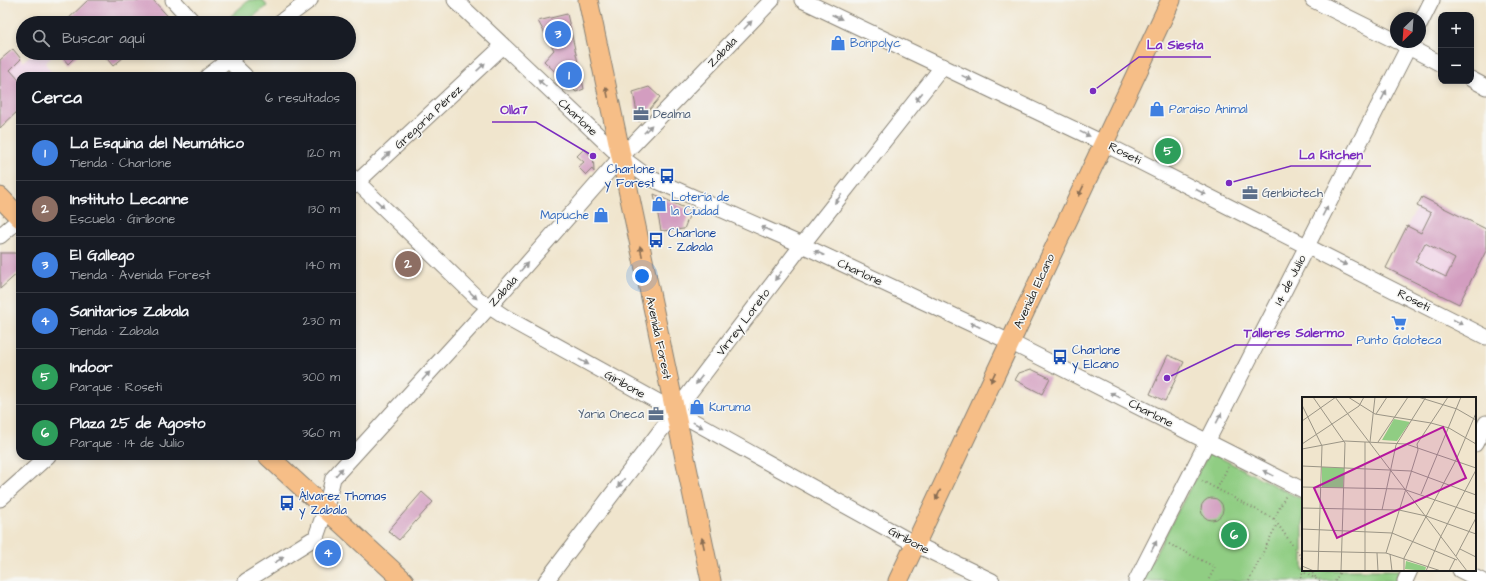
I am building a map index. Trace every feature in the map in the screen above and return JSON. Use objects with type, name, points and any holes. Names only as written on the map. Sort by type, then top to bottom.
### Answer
[{"type":"main road","name":"Avenida Forest","points":[[588,0],[711,581]]},
{"type":"main road","name":"Avenida Elcano","points":[[898,581],[1171,0]]},
{"type":"main road","points":[[0,197],[16,215]]},
{"type":"main road","points":[[272,460],[404,581]]},
{"type":"street","points":[[173,0],[188,16]]},
{"type":"street","points":[[288,16],[310,0]]},
{"type":"street","name":"Charlone","points":[[455,0],[621,157],[648,177],[802,245],[1010,342],[1302,489]]},
{"type":"street","name":"Zabala","points":[[356,453],[489,307],[621,157],[772,0]]},
{"type":"street","name":"Roseti","points":[[802,0],[1103,143],[1486,337]]},
{"type":"street","points":[[1313,0],[1390,36]]},
{"type":"street","points":[[1426,12],[1432,0]]},
{"type":"street","name":"Gregoria Pérez","points":[[356,180],[503,46]]},
{"type":"street","name":"14 de Julio","points":[[1136,581],[1307,246],[1402,48]]},
{"type":"street","points":[[1413,48],[1438,62]]},
{"type":"street","points":[[212,72],[224,60]]},
{"type":"street","points":[[233,60],[242,72]]},
{"type":"street","name":"Virrey Loreto","points":[[546,581],[802,245],[943,66]]},
{"type":"street","points":[[1474,81],[1486,87]]},
{"type":"street","name":"Giribone","points":[[356,184],[478,300],[505,317],[915,544],[992,581]]},
{"type":"street","points":[[0,236],[16,222]]},
{"type":"street","points":[[1476,442],[1486,423]]},
{"type":"street","points":[[0,499],[44,460]]},
{"type":"street","name":"Zabala","points":[[246,581],[316,537],[326,508],[333,478],[349,460]]},
{"type":"street","points":[[1404,581],[1409,571]]},
{"type":"street","points":[[1462,571],[1482,581]]},
{"type":"path","points":[[1217,489],[1234,455]]},
{"type":"path","points":[[1190,475],[1274,519],[1302,559]]},
{"type":"path","points":[[1274,519],[1282,503]]},
{"type":"path","points":[[1249,581],[1278,524]]},
{"type":"path","points":[[1170,544],[1215,567],[1208,581]]},
{"type":"path","points":[[1311,571],[1317,579]]},
{"type":"path","points":[[1335,581],[1340,571]]},
{"type":"path","points":[[1299,581],[1303,572],[1320,581]]},
{"type":"shaded area","points":[[13,49],[16,53],[16,60],[21,60],[23,62],[25,60],[48,60],[45,63],[51,72],[16,72],[16,99],[0,61]]},
{"type":"shaded area","points":[[1422,197],[1486,229],[1486,251],[1459,304],[1386,268]]},
{"type":"green space","points":[[249,0],[263,0],[267,6],[254,16],[231,16]]},
{"type":"green space","points":[[1209,452],[1302,499],[1302,571],[1400,571],[1395,581],[1141,581]]},
{"type":"building","points":[[88,0],[153,0],[168,16],[71,16]]},
{"type":"building","points":[[567,14],[584,89],[576,92],[544,61],[554,50],[538,21]]},
{"type":"building","points":[[13,49],[16,53],[16,60],[20,60],[10,70],[16,77],[16,113],[0,128],[0,60]]},
{"type":"building","points":[[65,60],[72,60],[68,64]]},
{"type":"building","points":[[108,60],[120,60],[113,66]]},
{"type":"building","points":[[649,87],[660,97],[639,122],[633,92]]},
{"type":"building","points":[[584,149],[590,155],[593,152],[594,172],[592,169],[586,175],[578,167],[584,162],[577,156]]},
{"type":"building","points":[[654,194],[691,211],[684,229],[661,231]]},
{"type":"building","points":[[1422,197],[1486,229],[1486,251],[1459,304],[1386,268],[1407,226],[1421,233],[1431,213],[1417,206]],"holes":[[[1425,243],[1455,259],[1446,277],[1415,262]]]},
{"type":"building","points":[[0,253],[15,253],[16,275],[0,289]]},
{"type":"building","points":[[1168,355],[1184,362],[1165,401],[1150,394]]},
{"type":"building","points":[[1031,369],[1050,378],[1042,394],[1015,380],[1019,373]]},
{"type":"building","points":[[422,492],[433,502],[399,540],[388,531]]},
{"type":"building","points":[[1212,498],[1220,501],[1223,509],[1220,517],[1212,520],[1204,517],[1201,509],[1204,501]]},
{"type":"place","name":"El Gallego","points":[[558,34]]},
{"type":"place","name":"Bonpolyc","points":[[838,43]]},
{"type":"place","name":"La Esquina del Neumático","points":[[569,75]]},
{"type":"place","name":"La Siesta","points":[[1093,91]]},
{"type":"place","name":"Paraíso Animal","points":[[1157,109]]},
{"type":"place","name":"Dealma","points":[[641,114]]},
{"type":"place","name":"Indoor","points":[[1168,151]]},
{"type":"place","name":"Olla7","points":[[593,156]]},
{"type":"place","name":"Charlone y Forest","points":[[667,176]]},
{"type":"place","name":"La Kitchen","points":[[1229,183]]},
{"type":"place","name":"Genbiotech","points":[[1250,193]]},
{"type":"place","name":"Lotería de la Ciudad","points":[[659,204]]},
{"type":"place","name":"Mapuche","points":[[601,215]]},
{"type":"place","name":"Charlone - Zabala","points":[[656,240]]},
{"type":"place","name":"Instituto Lecanne","points":[[408,264]]},
{"type":"place","name":"Punto Goloteca","points":[[1399,323]]},
{"type":"place","name":"Charlone y Elcano","points":[[1060,357]]},
{"type":"place","name":"Talleres Salermo","points":[[1167,378]]},
{"type":"place","name":"Kuruma","points":[[697,407]]},
{"type":"place","name":"Yaria Oneca","points":[[656,414]]},
{"type":"place","name":"Álvarez Thomas y Zabala","points":[[287,503]]},
{"type":"place","name":"Plaza 25 de Agosto","points":[[1234,535]]},
{"type":"place","name":"Sanitarios Zabala","points":[[328,553]]}]
